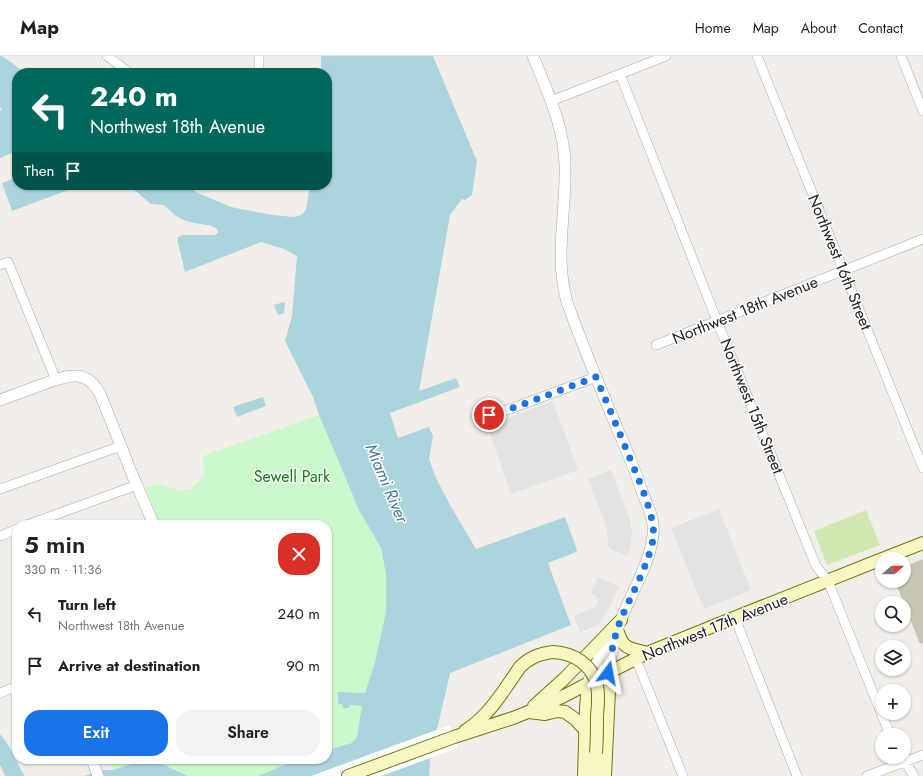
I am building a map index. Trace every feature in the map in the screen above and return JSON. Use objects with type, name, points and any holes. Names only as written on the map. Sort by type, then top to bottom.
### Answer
[{"type":"main road","name":"Northwest 17th Avenue","points":[[900,552],[923,543]]},
{"type":"main road","name":"Northwest 17th Avenue","points":[[348,776],[454,737],[528,712],[556,700],[642,656],[875,562]]},
{"type":"main road","points":[[619,625],[622,642],[642,656]]},
{"type":"main road","points":[[528,712],[619,625]]},
{"type":"main road","points":[[454,737],[470,728],[487,713],[525,661],[537,655],[553,652],[566,654],[579,660],[587,667],[594,678],[598,691],[596,776]]},
{"type":"main road","points":[[605,776],[609,691],[608,673]]},
{"type":"main road","points":[[584,776],[588,684]]},
{"type":"main road","points":[[528,712],[545,714],[557,711],[565,712],[575,719],[586,731]]},
{"type":"street","points":[[107,56],[123,68]]},
{"type":"street","points":[[259,56],[260,68]]},
{"type":"street","points":[[533,56],[551,101],[563,141],[565,186],[561,257],[562,282],[567,302],[638,480],[651,516],[653,528],[652,540],[641,574],[619,625],[603,650],[588,684]]},
{"type":"street","points":[[551,101],[666,56]]},
{"type":"street","name":"Northwest 16th Street","points":[[757,56],[923,468]]},
{"type":"street","points":[[901,56],[923,111]]},
{"type":"street","name":"Northwest 15th Street","points":[[620,74],[816,566],[828,581],[887,728]]},
{"type":"street","name":"Northwest 18th Avenue","points":[[656,345],[923,239]]},
{"type":"street","points":[[4,264],[56,380]]},
{"type":"street","points":[[0,400],[69,376],[87,378],[95,385],[101,396],[152,520]]},
{"type":"street","points":[[478,418],[510,409],[596,377]]},
{"type":"street","points":[[0,489],[121,446]]},
{"type":"street","points":[[41,520],[137,485]]},
{"type":"street","points":[[0,536],[12,531]]},
{"type":"street","points":[[735,618],[797,776]]},
{"type":"street","points":[[608,673],[619,625]]},
{"type":"street","points":[[642,656],[683,776]]},
{"type":"street","points":[[0,693],[12,688]]},
{"type":"street","points":[[911,757],[923,755]]},
{"type":"street","points":[[867,776],[892,764]]},
{"type":"street","points":[[906,764],[914,776]]},
{"type":"shaded area","points":[[553,401],[578,470],[511,494],[487,426]]},
{"type":"shaded area","points":[[611,470],[630,520],[632,534],[630,549],[627,556],[610,549],[611,548],[607,546],[608,538],[606,525],[588,479]]},
{"type":"shaded area","points":[[719,509],[751,590],[704,609],[671,528]]},
{"type":"shaded area","points":[[923,559],[923,643],[920,644],[911,621],[911,596],[901,596],[898,588],[911,588],[911,564]]},
{"type":"shaded area","points":[[597,577],[619,586],[599,625],[580,632],[574,616],[596,606],[599,599],[591,594]]},
{"type":"green space","name":"Sewell Park","points":[[319,415],[359,510],[381,548],[386,574],[386,612],[375,662],[365,694],[339,692],[350,705],[362,706],[357,737],[352,743],[332,749],[332,520],[158,520],[146,487],[160,484],[180,491],[191,489],[204,476],[203,456]]},
{"type":"green space","points":[[866,510],[880,545],[827,565],[814,531]]},
{"type":"green space","points":[[110,764],[132,764],[113,770]]},
{"type":"green space","points":[[151,764],[287,764],[258,776],[188,776],[170,767]]},
{"type":"water","points":[[0,56],[2,56],[19,68],[12,68],[12,153],[0,158],[0,111],[2,109],[0,107]]},
{"type":"water","name":"Miami River","points":[[321,56],[433,56],[477,161],[472,195],[465,200],[462,199],[450,215],[419,391],[456,378],[460,387],[390,413],[398,438],[429,427],[433,436],[429,459],[436,478],[476,549],[565,517],[577,550],[576,552],[548,563],[571,625],[450,673],[430,760],[429,776],[258,776],[287,764],[332,764],[332,749],[352,743],[357,737],[362,706],[350,705],[349,708],[343,708],[342,704],[338,704],[338,692],[365,693],[375,662],[386,612],[386,574],[381,548],[359,510],[319,415],[313,397],[285,341],[292,316],[297,256],[284,249],[261,242],[185,272],[177,238],[182,235],[215,235],[218,233],[217,229],[183,220],[164,205],[151,204],[134,190],[194,190],[231,207],[272,215],[294,217],[301,215],[306,210],[309,190],[332,190],[332,68],[321,68]]},
{"type":"water","points":[[12,179],[12,190],[69,190],[12,211],[2,183]]},
{"type":"water","points":[[284,302],[284,313],[278,315],[274,305]]},
{"type":"water","points":[[263,397],[266,406],[237,417],[233,407]]},
{"type":"water","points":[[0,734],[12,753],[12,764],[18,764],[25,776],[5,776],[0,765]]},
{"type":"water","points":[[132,764],[162,764],[188,776],[84,776],[104,770],[113,770]]},
{"type":"pier","points":[[450,725],[458,748],[381,776],[311,776]]},
{"type":"route","points":[[489,415],[510,409],[596,377],[644,496],[651,516],[654,532],[641,574],[617,630],[608,673]]}]
